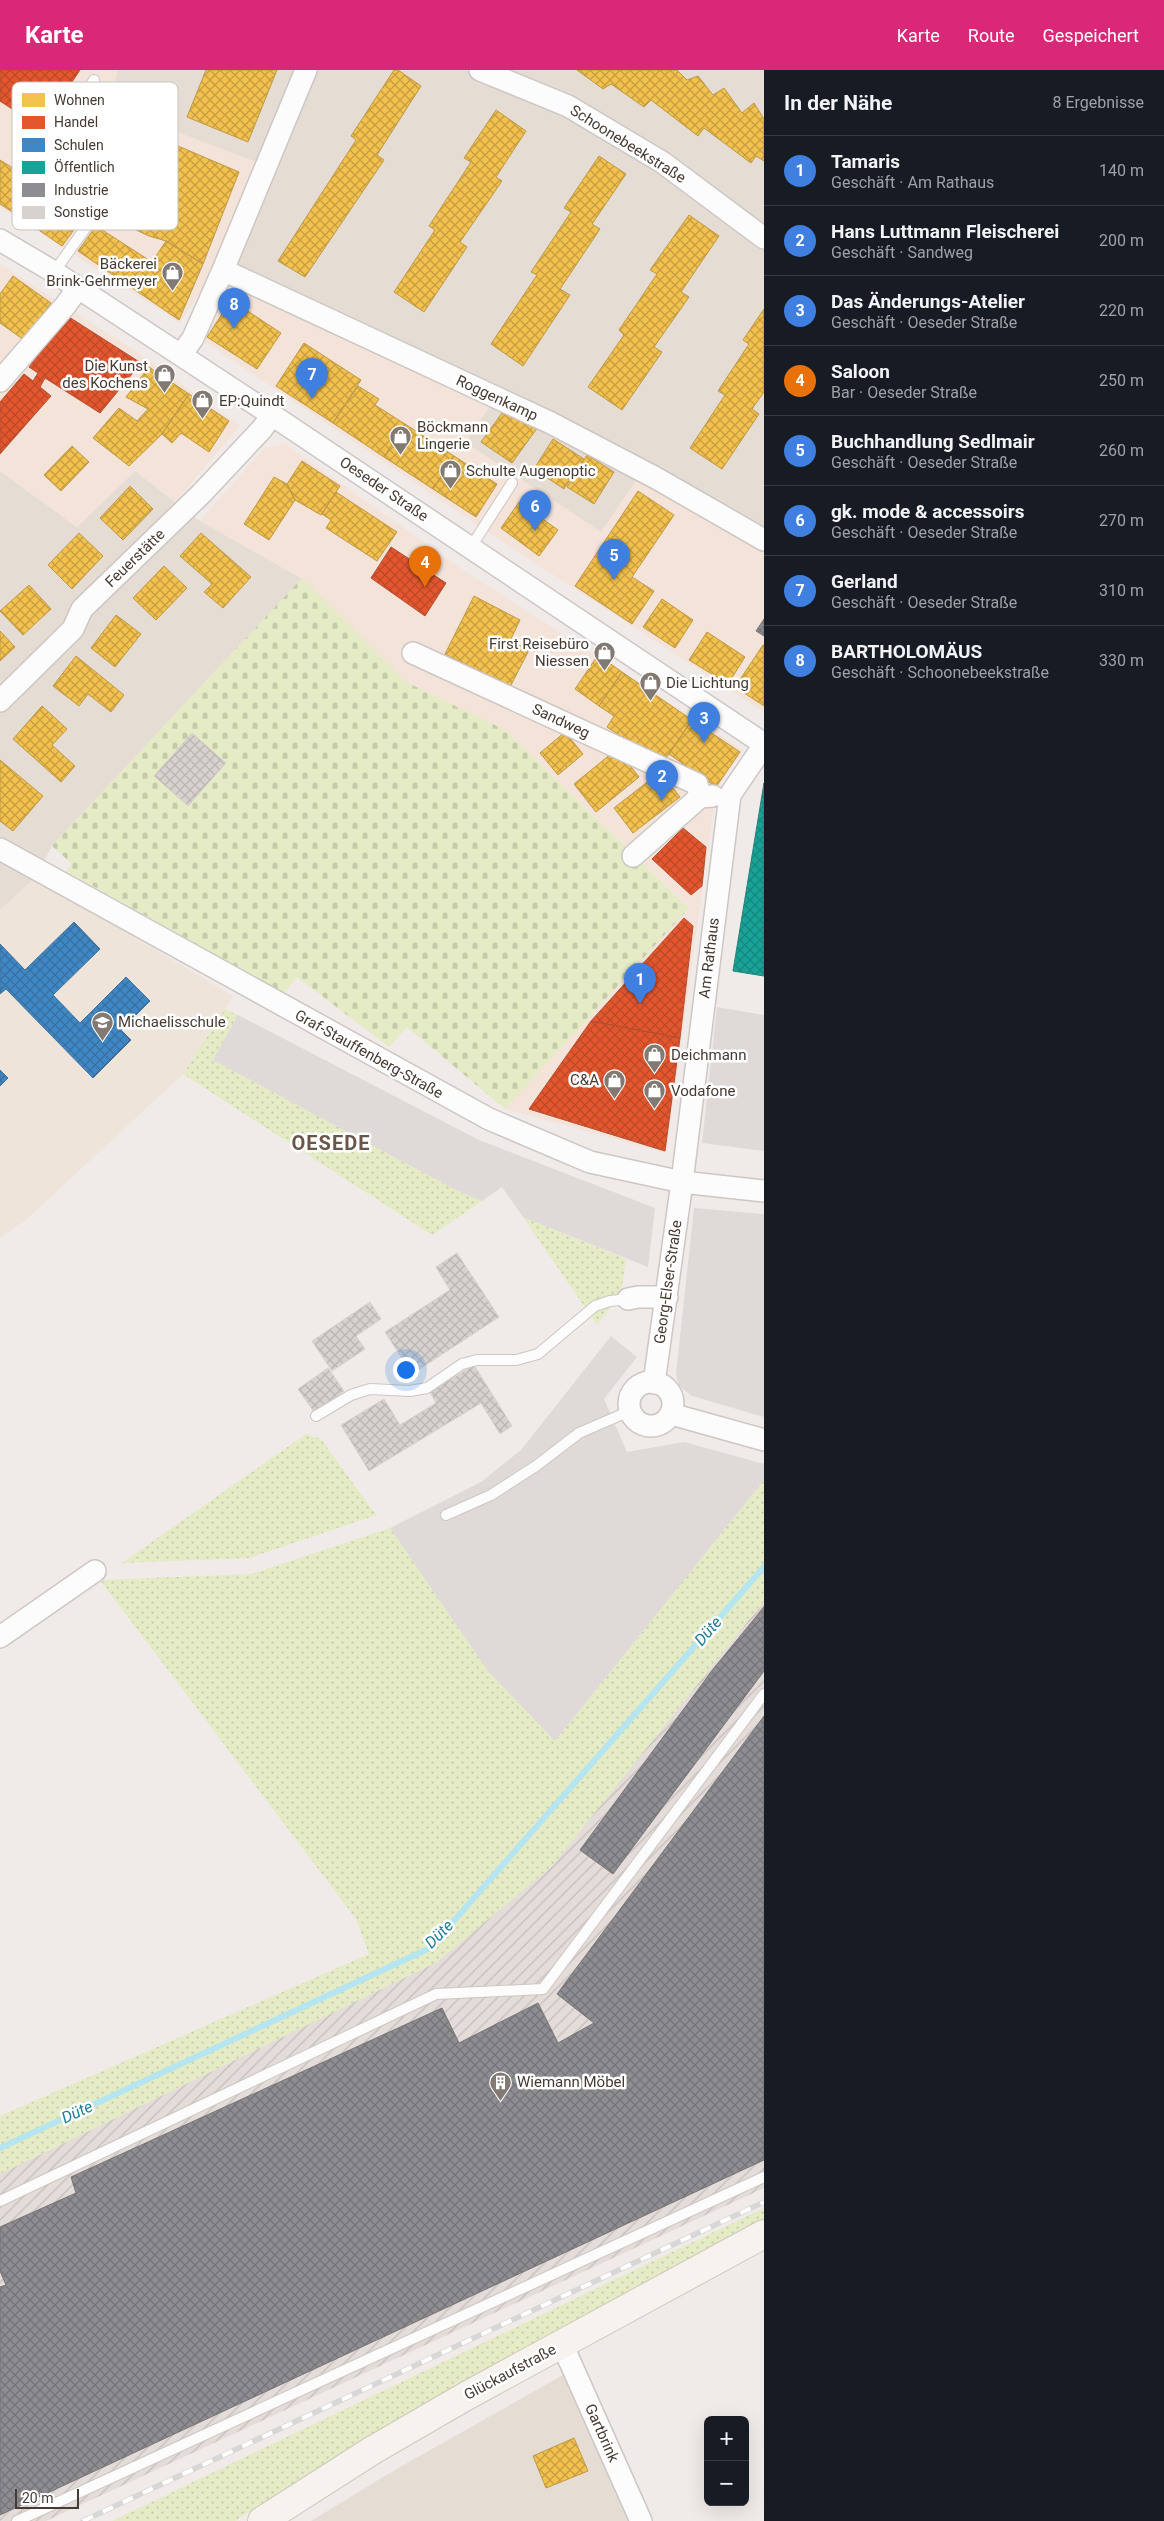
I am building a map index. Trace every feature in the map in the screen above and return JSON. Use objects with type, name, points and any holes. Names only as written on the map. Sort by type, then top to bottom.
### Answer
[{"type":"main road","name":"Glückaufstraße","points":[[262,2521],[373,2450],[468,2395],[764,2234]]},
{"type":"street","points":[[182,356],[194,338],[306,70]]},
{"type":"street","name":"Schoonebeekstraße","points":[[480,70],[568,106],[585,116],[662,162],[764,238]]},
{"type":"street","name":"Oeseder Straße","points":[[0,240],[54,272],[272,415],[764,744]]},
{"type":"street","name":"Roggenkamp","points":[[223,270],[551,423],[656,478],[764,540]]},
{"type":"street","points":[[0,381],[65,306],[78,288]]},
{"type":"street","name":"Feuerstätte","points":[[0,701],[73,629],[82,609],[201,494],[262,429],[272,415]]},
{"type":"street","name":"Sandweg","points":[[413,653],[697,784],[700,797]]},
{"type":"street","name":"Am Rathaus","points":[[682,1182],[730,795],[764,744]]},
{"type":"street","points":[[634,856],[700,797],[730,795]]},
{"type":"street","name":"Graf-Stauffenberg-Straße","points":[[0,849],[489,1119],[590,1162],[682,1182],[764,1190]]},
{"type":"street","name":"Georg-Elser-Straße","points":[[654,1383],[682,1182]]},
{"type":"street","points":[[628,1299],[667,1297]]},
{"type":"street","points":[[646,1383],[654,1383],[666,1388],[670,1394],[673,1407],[667,1420],[654,1426],[639,1423],[630,1411],[629,1404],[634,1390],[646,1383]]},
{"type":"street","points":[[671,1414],[764,1440]]},
{"type":"street","points":[[0,1637],[95,1571]]},
{"type":"street","name":"Gartbrink","points":[[562,2344],[641,2521]]},
{"type":"lane","points":[[54,272],[84,230]]},
{"type":"lane","points":[[471,547],[512,483]]},
{"type":"lane","points":[[316,1416],[351,1395],[370,1389],[410,1391],[427,1388],[462,1364],[477,1360],[516,1360],[538,1354],[594,1306],[610,1301],[628,1299]]},
{"type":"lane","points":[[446,1515],[491,1495],[536,1466],[579,1433],[630,1411]]},
{"type":"lane","points":[[0,2201],[436,1994],[543,1990],[764,1694]]},
{"type":"lane","points":[[16,2521],[764,2177]]},
{"type":"shaded area","points":[[0,70],[118,70],[115,82],[12,82],[12,215],[0,207]]},
{"type":"shaded area","points":[[118,70],[764,70],[764,552],[638,478],[601,532],[466,443],[489,406],[212,275],[178,220],[178,82],[115,82]]},
{"type":"shaded area","points":[[178,132],[259,163],[212,275],[180,323],[36,230],[178,230]]},
{"type":"shaded area","points":[[0,264],[143,356],[240,426],[175,502],[135,471],[77,527],[0,471]]},
{"type":"shaded area","points":[[232,285],[490,406],[466,443],[601,532],[638,478],[764,552],[764,712],[498,539],[204,341]]},
{"type":"shaded area","points":[[285,444],[463,570],[743,750],[716,790],[666,1153],[505,1109],[689,907],[505,730],[406,682],[302,579],[200,521],[264,448]]},
{"type":"shaded area","points":[[0,471],[77,527],[135,471],[200,521],[302,578],[52,846],[35,878],[0,910]]},
{"type":"shaded area","name":"Michaelisschule","points":[[35,878],[233,996],[183,1074],[27,1219],[0,1238],[0,910]]},
{"type":"shaded area","points":[[717,1007],[764,1015],[764,1151],[702,1143]]},
{"type":"shaded area","points":[[238,1015],[479,1140],[655,1208],[648,1267],[523,1217],[502,1187],[482,1201],[454,1189],[213,1060]]},
{"type":"shaded area","points":[[694,1208],[764,1214],[764,1417],[692,1396],[679,1386],[676,1374]]},
{"type":"shaded area","points":[[611,1336],[637,1357],[604,1399],[627,1452],[684,1442],[764,1464],[764,1480],[555,1741],[488,1671],[390,1528],[481,1482],[521,1450]]},
{"type":"shaded area","name":"Wiemann Möbel","points":[[764,1601],[764,2188],[46,2521],[0,2521],[0,2174],[437,1962],[552,1866]]},
{"type":"shaded area","points":[[563,2375],[630,2521],[311,2521],[393,2471]]},
{"type":"green space","points":[[302,578],[406,682],[505,730],[689,908],[505,1109],[407,1027],[389,1047],[297,977],[284,993],[66,871],[72,864],[52,846]]},
{"type":"green space","points":[[225,1009],[238,1015],[213,1060],[454,1189],[482,1201],[432,1235],[183,1074]]},
{"type":"green space","points":[[523,1217],[626,1259],[621,1294],[597,1325]]},
{"type":"green space","points":[[306,1434],[321,1439],[376,1515],[249,1558],[122,1563]]},
{"type":"green space","points":[[764,1480],[764,1601],[552,1866],[437,1962],[0,2174],[0,2116],[369,1954],[356,1919],[100,1580],[251,1574],[390,1528],[488,1671],[555,1741]]},
{"type":"green space","points":[[764,2208],[764,2220],[366,2438],[235,2521],[112,2521]]},
{"type":"building: Wohnen","points":[[206,70],[277,70],[248,142],[187,117]]},
{"type":"building: Wohnen","points":[[394,70],[398,70],[421,86],[377,155],[384,160],[305,277],[278,261],[356,140],[351,136]]},
{"type":"building: Wohnen","points":[[577,70],[677,70],[687,80],[698,76],[713,95],[724,88],[742,113],[754,103],[764,119],[764,161],[756,156],[751,163],[704,128],[698,136],[651,100],[644,107],[611,84],[603,89]]},
{"type":"building: Wohnen","points":[[496,110],[526,131],[496,177],[502,181],[460,242],[467,247],[424,312],[394,292],[435,230],[429,226],[471,162],[464,158]]},
{"type":"building: Wohnen","points":[[178,146],[239,172],[203,264],[166,241],[136,230],[178,230]]},
{"type":"building: Wohnen","points":[[599,156],[626,174],[592,224],[600,229],[560,289],[570,295],[523,366],[491,344],[537,275],[531,272],[571,212],[564,208]]},
{"type":"building: Wohnen","points":[[0,160],[12,167],[12,212],[0,204]]},
{"type":"building: Wohnen","points":[[689,215],[719,236],[681,292],[689,297],[654,347],[662,352],[622,410],[588,387],[624,335],[619,330],[657,274],[650,270]]},
{"type":"building: Wohnen","points":[[39,230],[74,230],[62,246]]},
{"type":"building: Wohnen","points":[[93,230],[102,230],[152,262],[166,241],[203,264],[179,320],[78,251]]},
{"type":"building: Wohnen","points":[[13,276],[51,303],[24,340],[0,323],[0,294]]},
{"type":"building: Wohnen","points":[[231,300],[281,333],[257,369],[207,337]]},
{"type":"building: Wohnen","points":[[764,309],[764,392],[752,409],[759,414],[722,469],[690,448],[725,395],[718,391],[749,344],[743,340]]},
{"type":"building: Wohnen","points":[[304,343],[361,380],[333,423],[276,386]]},
{"type":"building: Wohnen","points":[[149,367],[189,394],[162,434],[129,466],[93,438],[119,408],[137,421],[148,409],[126,397]]},
{"type":"building: Wohnen","points":[[358,386],[379,399],[375,405],[405,424],[384,457],[333,423]]},
{"type":"building: Wohnen","points":[[189,394],[229,421],[209,452],[181,433],[172,443],[162,434]]},
{"type":"building: Wohnen","points":[[502,413],[538,427],[512,463],[481,442]]},
{"type":"building: Wohnen","points":[[405,424],[454,456],[433,489],[384,457]]},
{"type":"building: Wohnen","points":[[553,439],[584,459],[564,489],[534,469]]},
{"type":"building: Wohnen","points":[[72,446],[89,462],[61,491],[44,475]]},
{"type":"building: Wohnen","points":[[587,455],[614,472],[594,504],[567,487]]},
{"type":"building: Wohnen","points":[[454,456],[497,484],[476,517],[433,489]]},
{"type":"building: Wohnen","points":[[302,461],[340,486],[321,515],[295,500],[287,484]]},
{"type":"building: Wohnen","points":[[274,477],[287,484],[295,500],[269,540],[244,524]]},
{"type":"building: Wohnen","points":[[130,486],[153,509],[123,540],[100,518]]},
{"type":"building: Wohnen","points":[[638,491],[674,515],[632,577],[654,591],[632,624],[575,586]]},
{"type":"building: Wohnen","points":[[336,492],[397,532],[377,561],[326,528],[331,520],[322,514]]},
{"type":"building: Wohnen","points":[[519,502],[558,530],[539,556],[501,528]]},
{"type":"building: Wohnen","points":[[79,533],[103,556],[72,589],[48,565]]},
{"type":"building: Wohnen","points":[[201,533],[251,577],[223,608],[204,592],[212,584],[180,556]]},
{"type":"building: Wohnen","points":[[164,566],[187,588],[156,620],[133,598]]},
{"type":"building: Wohnen","points":[[29,585],[51,609],[23,635],[0,611]]},
{"type":"building: Wohnen","points":[[474,596],[520,620],[510,641],[529,650],[510,687],[445,654]]},
{"type":"building: Wohnen","points":[[662,599],[693,620],[675,648],[643,627]]},
{"type":"building: Wohnen","points":[[116,615],[141,634],[115,667],[91,648]]},
{"type":"building: Wohnen","points":[[0,631],[15,647],[0,661]]},
{"type":"building: Wohnen","points":[[707,632],[745,657],[728,684],[689,660]]},
{"type":"building: Wohnen","points":[[764,645],[764,706],[735,687]]},
{"type":"building: Wohnen","points":[[598,655],[622,672],[599,706],[575,689]]},
{"type":"building: Wohnen","points":[[76,656],[124,695],[111,712],[88,694],[79,706],[53,686]]},
{"type":"building: Wohnen","points":[[622,672],[692,720],[662,764],[607,727],[614,716],[599,706]]},
{"type":"building: Wohnen","points":[[42,706],[67,729],[52,745],[75,766],[61,782],[13,739]]},
{"type":"building: Wohnen","points":[[692,720],[740,752],[716,787],[669,754]]},
{"type":"building: Wohnen","points":[[565,732],[583,754],[558,775],[540,753]]},
{"type":"building: Wohnen","points":[[617,749],[639,777],[596,812],[574,784]]},
{"type":"building: Wohnen","points":[[0,760],[43,796],[13,831],[0,821]]},
{"type":"building: Wohnen","points":[[660,772],[680,797],[633,833],[614,808]]},
{"type":"building: Wohnen","points":[[574,2438],[588,2471],[546,2488],[533,2456]]},
{"type":"building: Handel","points":[[0,70],[80,70],[72,82],[12,82],[12,109],[0,101]]},
{"type":"building: Handel","points":[[69,317],[141,363],[100,413],[45,378],[40,387],[51,396],[0,454],[0,402],[24,374],[33,381],[38,373],[29,367]]},
{"type":"building: Handel","points":[[391,547],[446,583],[425,616],[371,578]]},
{"type":"building: Handel","points":[[683,828],[706,847],[702,886],[691,895],[652,859]]},
{"type":"building: Handel","points":[[684,918],[693,926],[680,1038],[591,1021]]},
{"type":"building: Handel","points":[[591,1021],[680,1038],[665,1151],[529,1109]]},
{"type":"building: Schulen","points":[[74,922],[100,949],[53,995],[80,1023],[126,977],[150,1001],[121,1030],[131,1040],[93,1078],[6,989],[0,994],[0,944],[25,970]]},
{"type":"building: Schulen","points":[[0,1070],[8,1078],[0,1086]]},
{"type":"building: Öffentlich","points":[[764,783],[764,976],[733,971]]},
{"type":"building: Industrie","points":[[764,619],[764,636],[756,631]]},
{"type":"building: Industrie","points":[[764,1607],[764,1671],[613,1874],[580,1850],[714,1668]]},
{"type":"building: Industrie","name":"Wiemann Möbel","points":[[764,1716],[764,2160],[0,2515],[0,2287],[6,2285],[0,2271],[0,2227],[76,2193],[71,2177],[442,2008],[459,2043],[538,2003],[558,2043],[594,2023],[557,1994]]},
{"type":"building: Sonstige","points":[[192,733],[226,763],[188,806],[154,776]]},
{"type":"building: Sonstige","points":[[457,1253],[499,1317],[412,1374],[385,1332],[450,1290],[436,1267]]},
{"type":"building: Sonstige","points":[[370,1302],[381,1319],[356,1336],[365,1349],[332,1371],[312,1341]]},
{"type":"building: Sonstige","points":[[474,1365],[512,1426],[500,1434],[481,1403],[369,1471],[341,1425],[384,1399],[400,1425],[436,1403],[430,1392]]},
{"type":"building: Sonstige","points":[[328,1368],[344,1391],[314,1412],[298,1389]]},
{"type":"waterway","name":"Düte","points":[[0,2148],[430,1948],[764,1567]]},
{"type":"railway","points":[[83,2521],[764,2202]]},
{"type":"place","name":"Bäckerei Brink-Gehrmeyer","points":[[173,292]]},
{"type":"place","name":"BARTHOLOMÄUS","points":[[234,329]]},
{"type":"place","name":"Die Kunst des Kochens","points":[[164,394]]},
{"type":"place","name":"Gerland","points":[[312,399]]},
{"type":"place","name":"EP:Quindt","points":[[203,420]]},
{"type":"place","name":"Böckmann Lingerie","points":[[401,455]]},
{"type":"place","name":"Schulte Augenoptic","points":[[450,490]]},
{"type":"place","name":"gk. mode & accessoirs","points":[[535,531]]},
{"type":"place","name":"Buchhandlung Sedlmair","points":[[614,580]]},
{"type":"place","name":"Saloon","points":[[425,587]]},
{"type":"place","name":"First Reisebüro Niessen","points":[[605,672]]},
{"type":"place","name":"Die Lichtung","points":[[650,702]]},
{"type":"place","name":"Das Änderungs-Atelier","points":[[704,743]]},
{"type":"place","name":"Hans Luttmann Fleischerei","points":[[662,801]]},
{"type":"place","name":"Tamaris","points":[[640,1004]]},
{"type":"place","name":"Michaelisschule","points":[[102,1041]]},
{"type":"place","name":"Deichmann","points":[[655,1074]]},
{"type":"place","name":"C&A","points":[[615,1099]]},
{"type":"place","name":"Vodafone","points":[[655,1110]]},
{"type":"place","name":"Wiemann Möbel","points":[[501,2101]]},
{"type":"district","name":"OESEDE","points":[[331,1143]]}]
